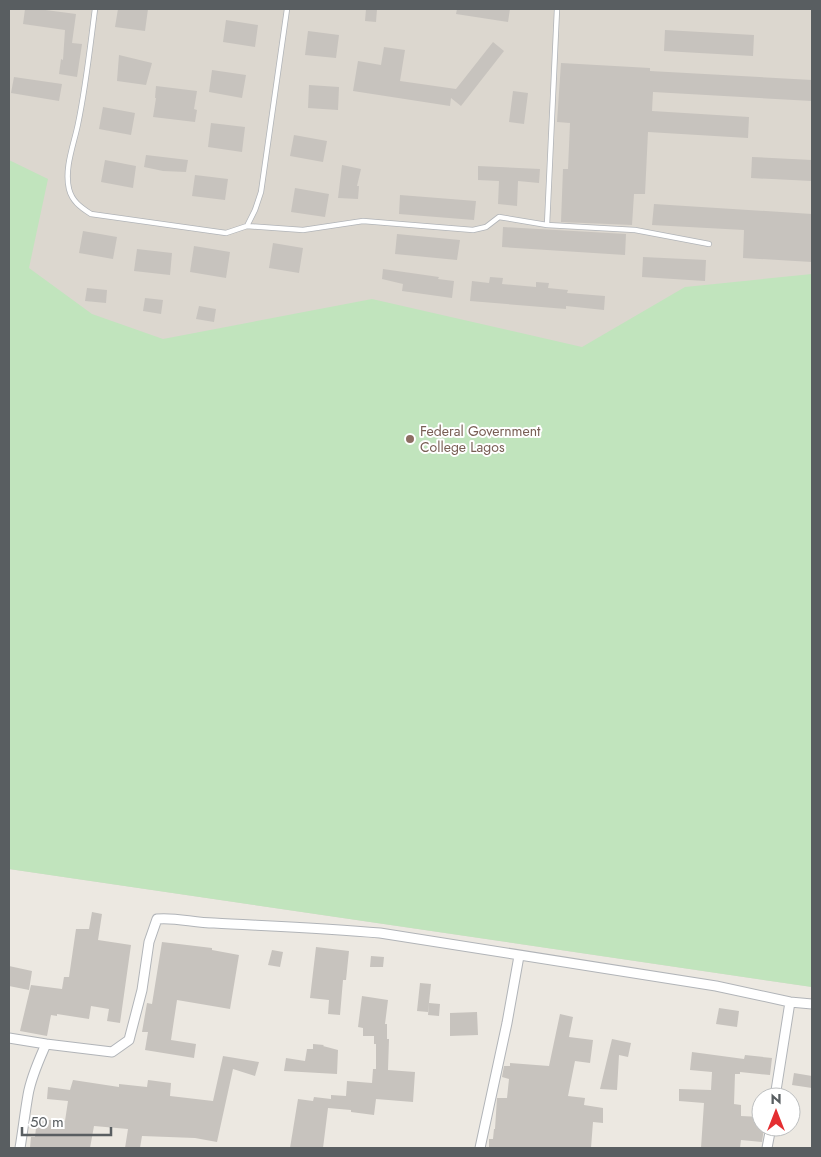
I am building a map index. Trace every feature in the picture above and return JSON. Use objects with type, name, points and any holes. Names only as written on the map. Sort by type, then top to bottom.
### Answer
[{"type":"street","points":[[9,1038],[112,1052],[129,1040],[142,990],[149,942],[156,919],[171,918],[205,923],[330,928],[380,933],[716,986],[790,1002],[812,1004]]},
{"type":"street","points":[[480,1148],[508,1023],[519,956]]},
{"type":"street","points":[[776,1087],[790,1002]]},
{"type":"street","points":[[20,1148],[28,1094],[34,1072],[46,1044]]},
{"type":"lane","points":[[95,9],[78,123],[69,166],[68,187],[73,200],[90,214],[226,233],[247,226],[303,230],[363,221],[473,230],[486,227],[499,217],[547,225],[635,230],[709,244]]},
{"type":"lane","points":[[247,226],[261,192],[287,9]]},
{"type":"lane","points":[[547,225],[557,9]]},
{"type":"shaded area","name":"Federal Government College Lagos","points":[[9,9],[812,9],[812,987],[9,869]]},
{"type":"green space","name":"Federal Government College Lagos","points":[[9,160],[48,179],[29,268],[92,314],[163,339],[372,299],[582,347],[685,287],[812,274],[812,987],[9,869]]},
{"type":"building","points":[[25,9],[76,14],[72,43],[82,44],[77,77],[59,74],[61,59],[63,60],[65,30],[23,24]]},
{"type":"building","points":[[118,9],[148,9],[145,31],[115,27]]},
{"type":"building","points":[[366,9],[377,9],[376,22],[365,21]]},
{"type":"building","points":[[457,9],[510,9],[508,22],[456,14]]},
{"type":"building","points":[[226,20],[258,25],[255,47],[223,42]]},
{"type":"building","points":[[665,30],[754,35],[753,56],[664,51]]},
{"type":"building","points":[[308,31],[339,35],[336,58],[305,55]]},
{"type":"building","points":[[493,42],[504,51],[461,106],[451,98],[450,106],[353,91],[358,61],[381,65],[384,47],[405,50],[400,81],[456,89]]},
{"type":"building","points":[[119,55],[152,63],[146,85],[117,81]]},
{"type":"building","points":[[561,63],[650,68],[650,71],[812,80],[812,101],[653,92],[652,111],[749,117],[748,138],[648,132],[645,194],[634,194],[632,225],[561,222],[563,169],[568,169],[570,123],[557,122]]},
{"type":"building","points":[[212,70],[246,75],[242,98],[209,92]]},
{"type":"building","points":[[14,77],[62,84],[59,101],[11,93]]},
{"type":"building","points":[[309,85],[339,87],[338,110],[308,108]]},
{"type":"building","points":[[156,86],[197,91],[194,109],[197,110],[195,122],[153,117]]},
{"type":"building","points":[[513,91],[528,93],[524,124],[509,122]]},
{"type":"building","points":[[103,107],[135,113],[131,135],[99,129]]},
{"type":"building","points":[[211,123],[245,127],[242,152],[208,147]]},
{"type":"building","points":[[294,135],[327,141],[323,162],[290,156]]},
{"type":"building","points":[[146,155],[188,160],[186,172],[163,171],[144,167]]},
{"type":"building","points":[[752,157],[812,160],[812,181],[751,178]]},
{"type":"building","points":[[105,160],[136,166],[133,188],[101,182]]},
{"type":"building","points":[[342,165],[361,169],[357,186],[359,186],[358,199],[338,198]]},
{"type":"building","points":[[478,166],[540,169],[539,183],[518,181],[517,206],[498,204],[499,181],[478,180]]},
{"type":"building","points":[[195,175],[228,179],[225,200],[192,196]]},
{"type":"building","points":[[295,188],[329,194],[325,217],[291,212]]},
{"type":"building","points":[[400,195],[476,201],[474,220],[399,214]]},
{"type":"building","points":[[654,204],[812,214],[812,262],[743,258],[744,230],[652,225]]},
{"type":"building","points":[[503,227],[626,234],[625,255],[502,247]]},
{"type":"building","points":[[83,231],[117,237],[113,259],[79,253]]},
{"type":"building","points":[[397,234],[460,240],[457,260],[395,254]]},
{"type":"building","points":[[273,243],[303,248],[299,273],[269,268]]},
{"type":"building","points":[[194,246],[230,252],[226,278],[190,272]]},
{"type":"building","points":[[137,249],[172,253],[170,275],[134,271]]},
{"type":"building","points":[[643,257],[706,260],[705,281],[642,277]]},
{"type":"building","points":[[383,269],[454,281],[452,298],[402,291],[403,284],[382,279]]},
{"type":"building","points":[[490,277],[503,278],[502,284],[536,287],[536,282],[549,283],[548,288],[568,290],[567,293],[605,296],[604,310],[566,306],[566,309],[470,301],[472,281],[489,283]]},
{"type":"building","points":[[87,288],[107,290],[106,303],[85,301]]},
{"type":"building","points":[[145,298],[163,300],[161,314],[143,311]]},
{"type":"building","points":[[199,306],[216,309],[214,322],[196,319]]},
{"type":"building","points":[[92,912],[102,914],[98,940],[131,945],[120,1023],[107,1021],[109,1009],[91,1006],[89,1019],[57,1014],[57,1016],[51,1015],[47,1036],[20,1031],[31,985],[62,989],[64,977],[69,977],[76,929],[89,929]]},
{"type":"building","points":[[162,942],[212,948],[212,950],[239,955],[230,1009],[177,1000],[171,1040],[196,1044],[194,1058],[145,1050],[148,1032],[142,1032],[147,1003],[152,1004]]},
{"type":"building","points":[[316,947],[349,951],[346,980],[343,980],[340,1015],[328,1014],[329,1000],[310,998]]},
{"type":"building","points":[[272,950],[283,952],[280,967],[268,965]]},
{"type":"building","points":[[371,956],[384,957],[383,967],[370,967]]},
{"type":"building","points":[[9,966],[32,971],[29,990],[9,986]]},
{"type":"building","points":[[420,983],[431,984],[428,1012],[417,1011]]},
{"type":"building","points":[[362,996],[388,1000],[385,1024],[387,1024],[387,1039],[389,1039],[388,1070],[415,1072],[413,1102],[376,1099],[374,1115],[328,1108],[323,1148],[290,1148],[298,1099],[313,1101],[314,1097],[331,1099],[331,1095],[346,1096],[347,1081],[372,1083],[373,1069],[376,1069],[376,1044],[374,1044],[374,1036],[363,1036],[363,1028],[358,1027]]},
{"type":"building","points":[[429,1003],[440,1004],[439,1016],[428,1015]]},
{"type":"building","points":[[719,1008],[739,1011],[737,1027],[716,1024]]},
{"type":"building","points":[[477,1012],[478,1035],[450,1036],[450,1013]]},
{"type":"building","points":[[560,1014],[573,1017],[569,1037],[593,1040],[590,1063],[575,1061],[568,1096],[585,1098],[584,1105],[603,1108],[603,1123],[593,1122],[591,1148],[489,1148],[489,1139],[493,1139],[495,1129],[497,1098],[507,1098],[509,1079],[502,1077],[504,1066],[510,1066],[510,1063],[549,1066]]},
{"type":"building","points":[[612,1039],[631,1043],[628,1057],[619,1055],[617,1090],[600,1089]]},
{"type":"building","points":[[313,1044],[324,1045],[338,1050],[337,1074],[284,1071],[286,1058],[305,1061],[307,1049],[313,1049]]},
{"type":"building","points":[[692,1052],[744,1059],[745,1055],[772,1058],[770,1075],[740,1072],[740,1074],[735,1074],[734,1104],[741,1105],[741,1116],[751,1116],[751,1137],[763,1137],[762,1142],[741,1140],[740,1148],[701,1148],[704,1103],[679,1101],[679,1089],[711,1090],[712,1072],[690,1070]]},
{"type":"building","points":[[223,1056],[259,1062],[255,1076],[233,1069],[217,1142],[195,1138],[142,1136],[140,1148],[125,1148],[128,1129],[94,1126],[90,1148],[30,1148],[31,1137],[35,1137],[37,1119],[65,1121],[68,1101],[47,1099],[48,1087],[70,1090],[73,1080],[119,1087],[119,1084],[147,1087],[148,1080],[171,1083],[170,1096],[213,1101]]},
{"type":"building","points":[[794,1073],[812,1076],[812,1088],[792,1085]]},
{"type":"place","name":"Federal Government College Lagos","points":[[410,439]]}]
